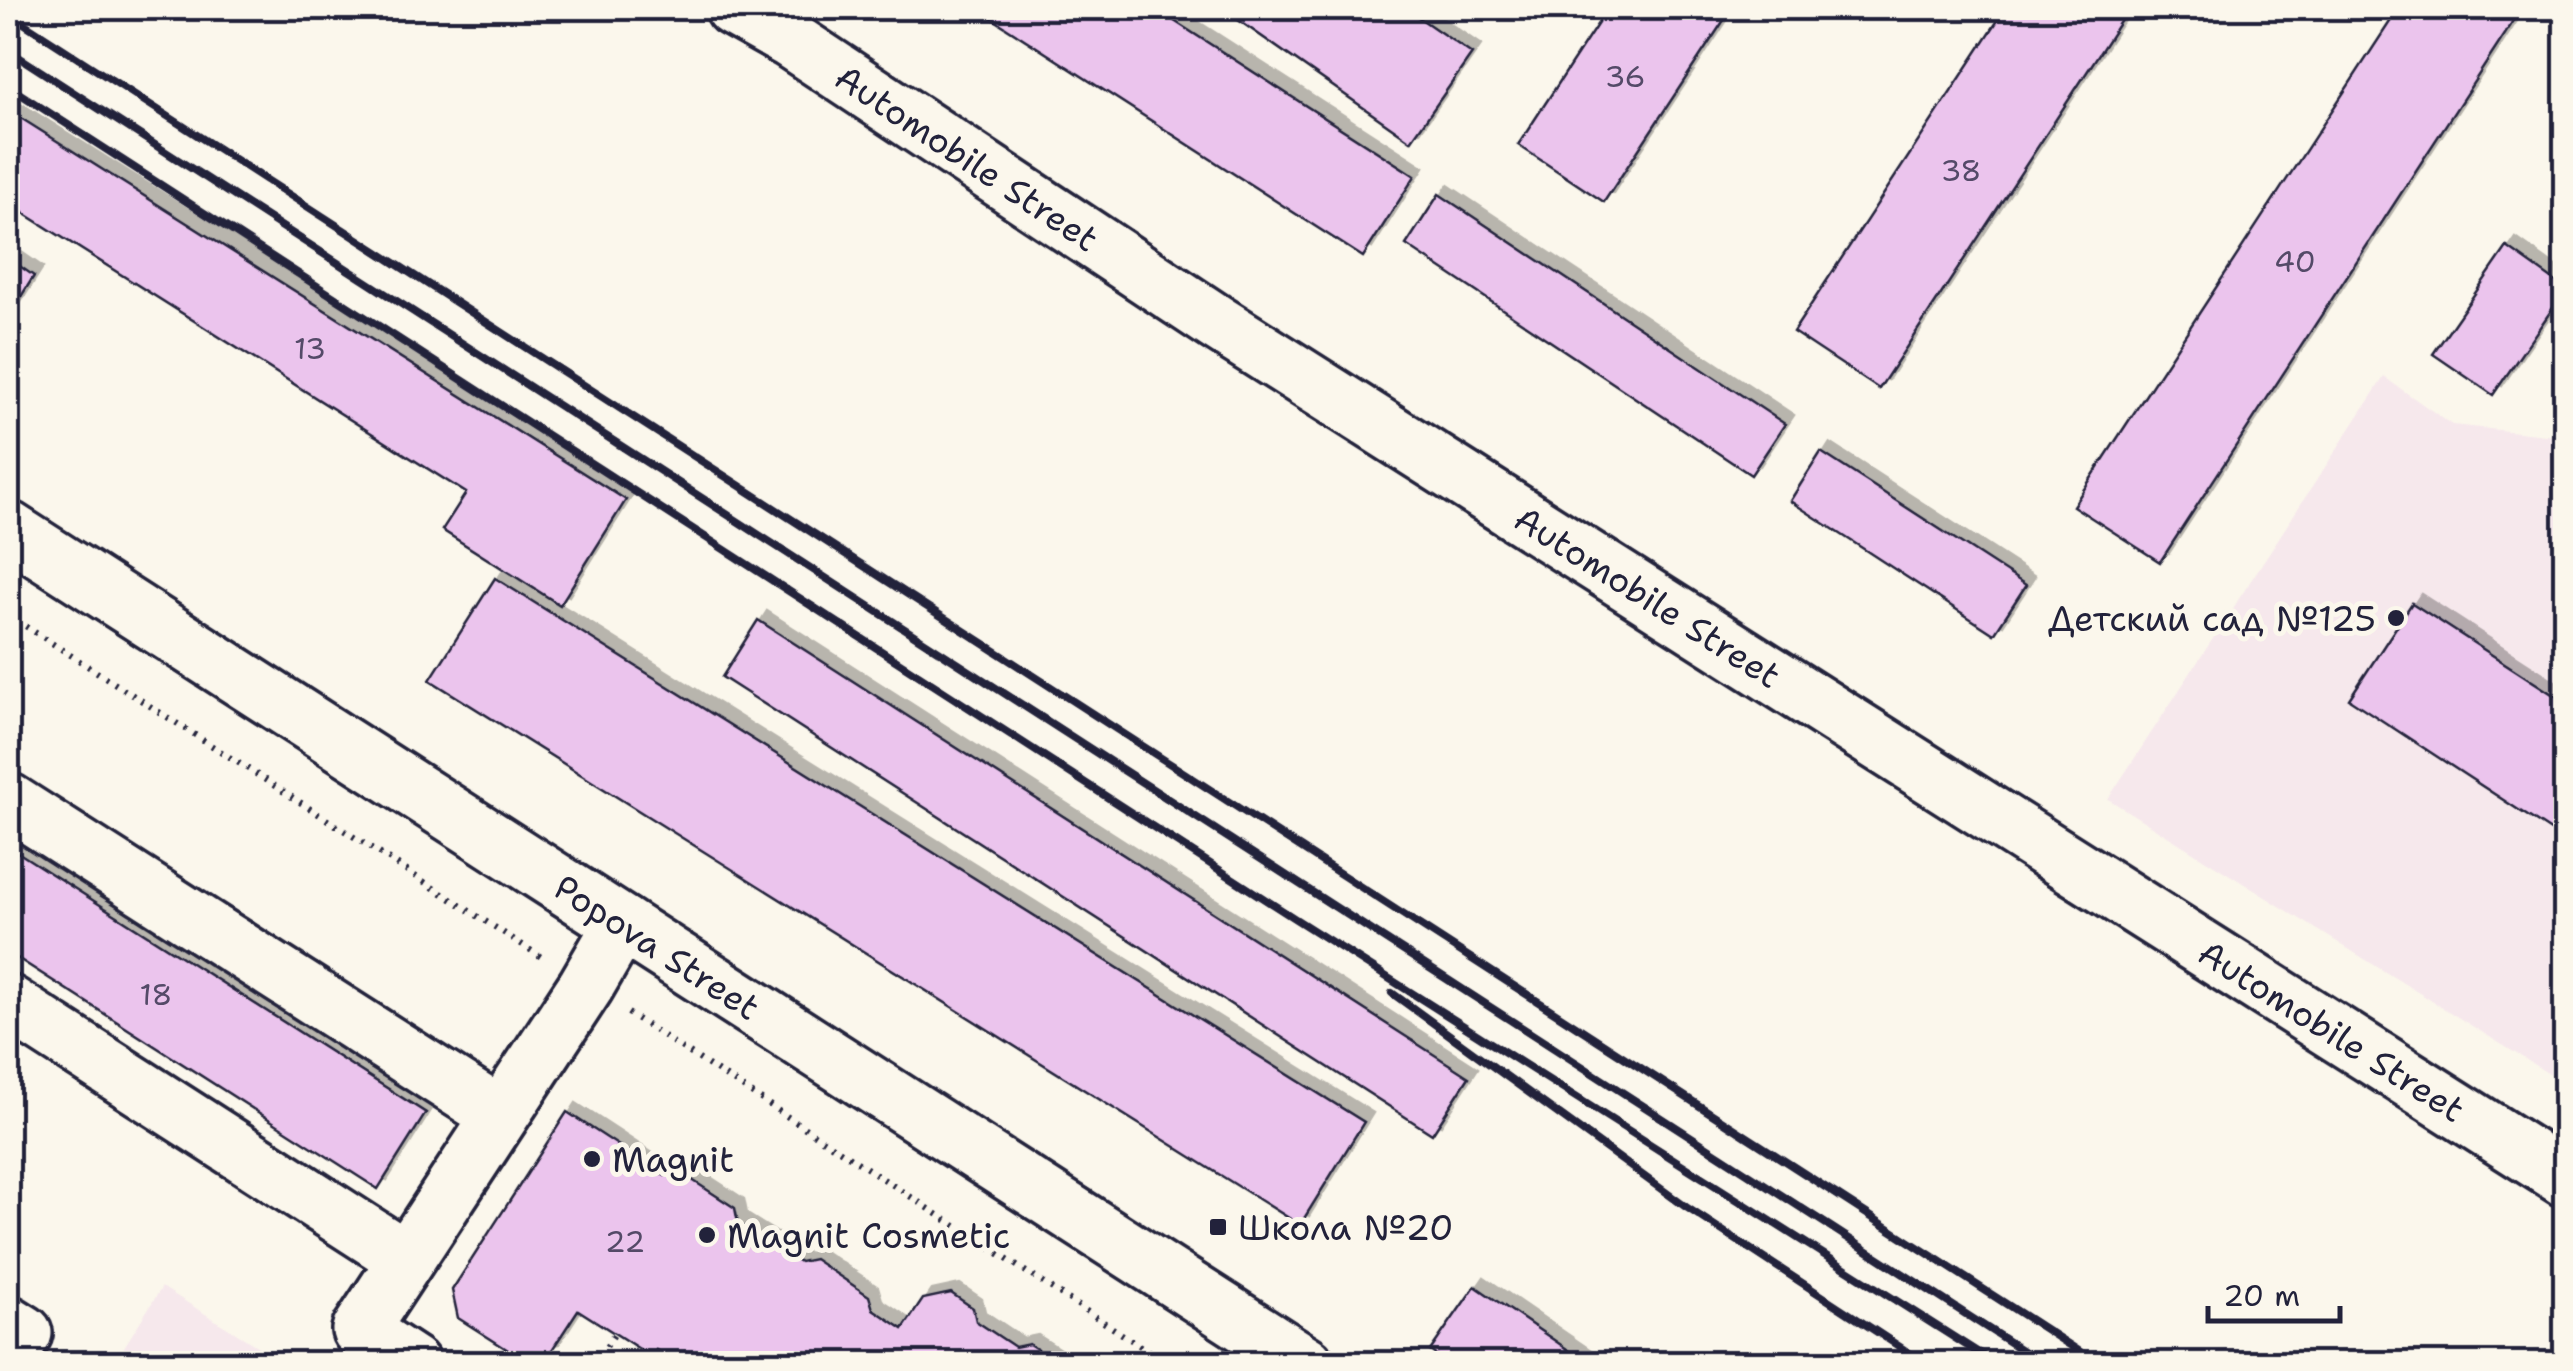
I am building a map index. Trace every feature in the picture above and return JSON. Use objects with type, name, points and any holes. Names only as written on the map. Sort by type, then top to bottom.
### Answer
[{"type":"street","name":"Automobile Street","points":[[733,8],[790,40],[1233,334],[2566,1180]]},
{"type":"street","name":"Popova Street","points":[[8,530],[1301,1362]]},
{"type":"street","points":[[8,802],[499,1115]]},
{"type":"street","points":[[412,1364],[360,1330],[586,986],[622,924]]},
{"type":"street","points":[[8,1002],[406,1260]]},
{"type":"street","points":[[8,1322],[24,1333],[8,1358]]},
{"type":"path","points":[[594,1364],[615,1334]]},
{"type":"shaded area","name":"Детский сад №125","points":[[2384,377],[2452,425],[2565,437],[2565,1084],[2108,799]]},
{"type":"shaded area","points":[[162,1287],[284,1363],[114,1363]]},
{"type":"building","points":[[976,8],[1154,8],[1415,176],[1363,257]]},
{"type":"building","points":[[1221,8],[1405,8],[1472,54],[1411,141]]},
{"type":"building","points":[[1608,8],[1732,8],[1604,202],[1518,145]]},
{"type":"building","points":[[2006,8],[2129,8],[1879,389],[1793,332]]},
{"type":"building","points":[[2399,8],[2503,8],[2517,16],[2160,562],[2073,506]]},
{"type":"building","points":[[8,110],[626,500],[560,605],[442,530],[466,493],[8,203]]},
{"type":"building","points":[[2566,191],[2566,216],[2554,208]]},
{"type":"building","points":[[1439,194],[1785,424],[1751,475],[1406,245]]},
{"type":"building","points":[[2507,247],[2566,289],[2493,395],[2433,354]]},
{"type":"building","points":[[8,258],[34,276],[8,317]]},
{"type":"building","points":[[1821,452],[2026,585],[1994,634],[1790,501]]},
{"type":"building","points":[[495,578],[1364,1122],[1300,1225],[430,680]]},
{"type":"building","points":[[2412,603],[2566,703],[2566,841],[2349,699]]},
{"type":"building","points":[[758,620],[1469,1077],[1432,1134],[722,677]]},
{"type":"building","points":[[8,846],[426,1113],[378,1189],[8,952]]},
{"type":"building","points":[[567,1112],[665,1176],[680,1172],[735,1208],[738,1223],[800,1262],[814,1259],[869,1296],[873,1309],[903,1329],[923,1299],[951,1293],[973,1308],[976,1321],[1015,1347],[1029,1344],[1060,1364],[677,1364],[656,1350],[652,1357],[578,1310],[550,1353],[522,1359],[458,1318],[452,1290]]},
{"type":"building","points":[[1475,1286],[1589,1364],[1449,1364],[1430,1351]]},
{"type":"railway","points":[[8,13],[2099,1364]]},
{"type":"railway","points":[[8,50],[2043,1364]]},
{"type":"railway","points":[[8,86],[1297,920],[1996,1364]]},
{"type":"railway","points":[[1392,993],[1686,1207],[1926,1364]]},
{"type":"place","name":"Детский сад №125","points":[[2396,618]]},
{"type":"place","name":"Magnit","points":[[592,1159]]},
{"type":"place","name":"Школа №20","points":[[1218,1227]]},
{"type":"place","name":"Magnit Cosmetic","points":[[707,1235]]}]
